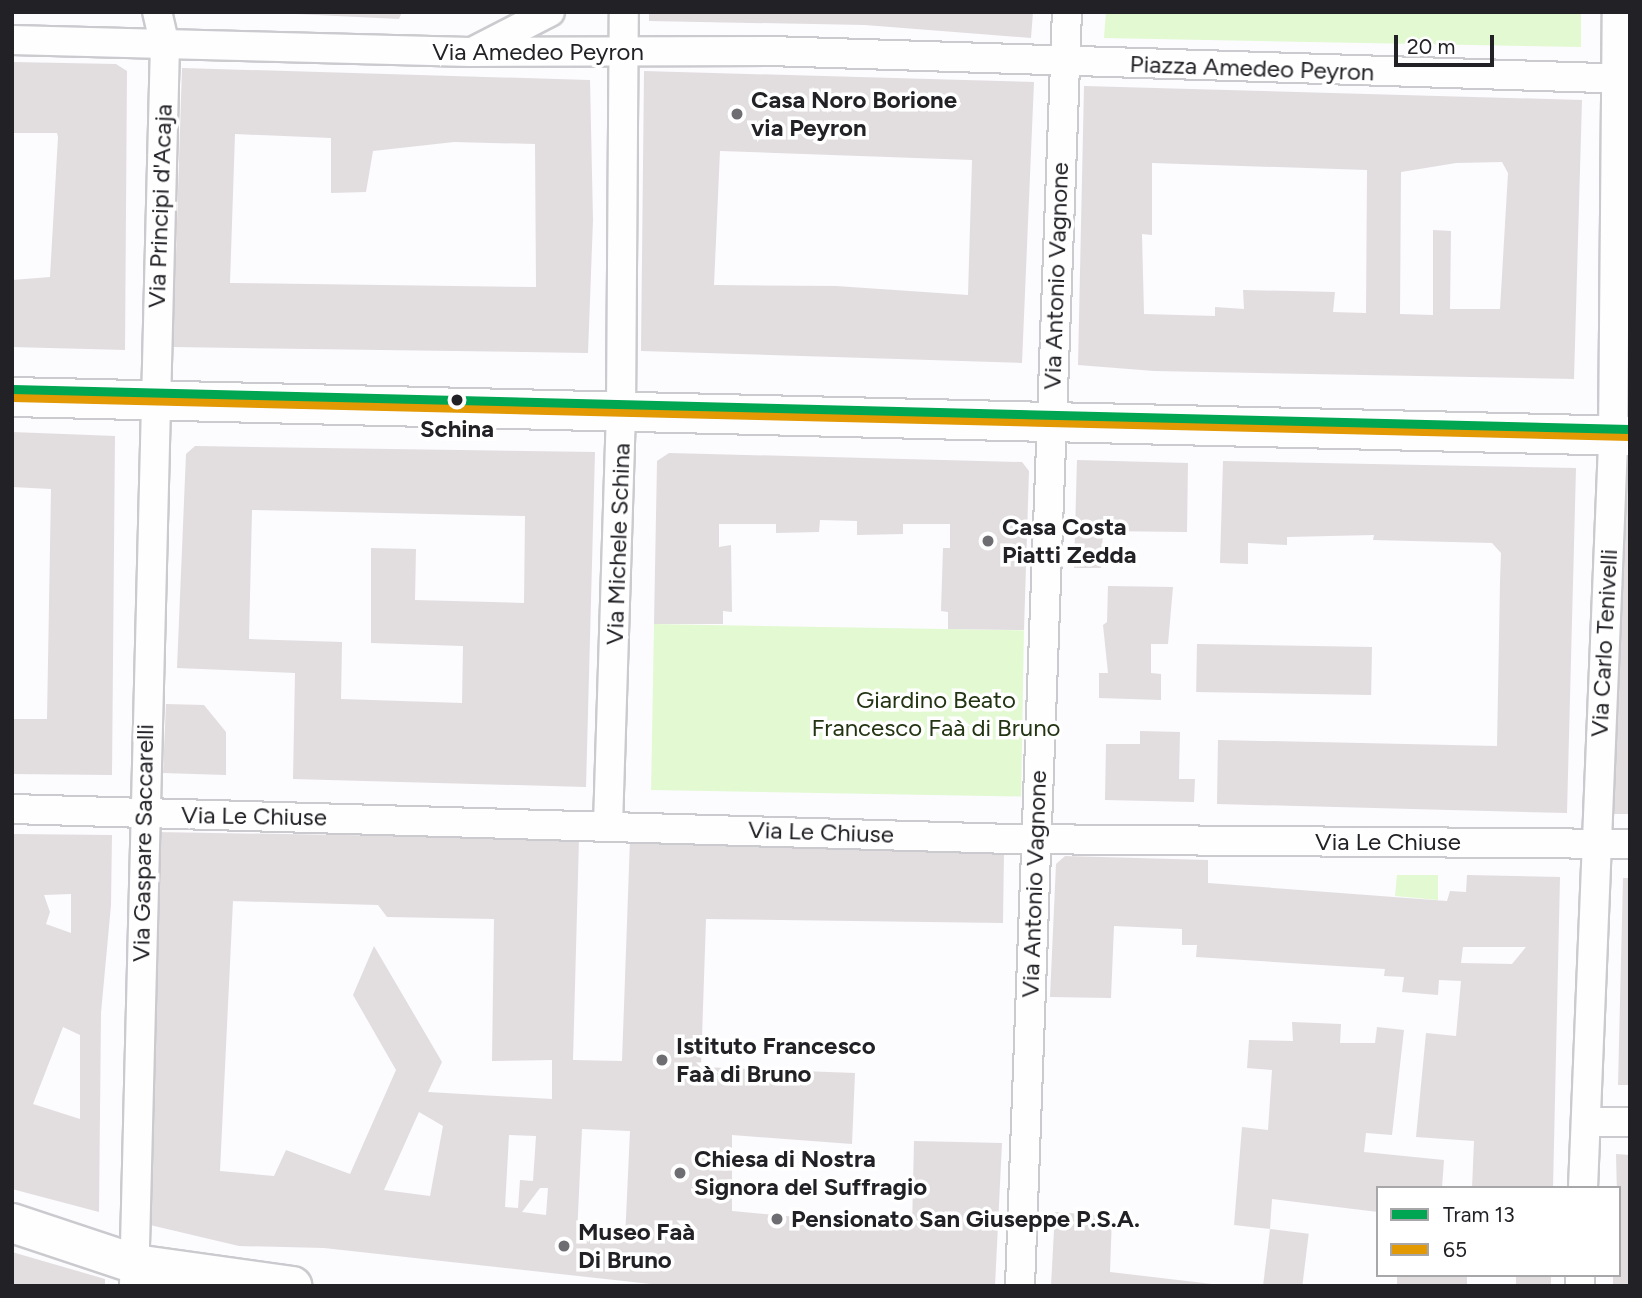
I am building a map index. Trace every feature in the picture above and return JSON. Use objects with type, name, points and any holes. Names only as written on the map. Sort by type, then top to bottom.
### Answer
[{"type":"street","name":"Via Principi d'Acaja","points":[[153,401],[165,46],[157,12]]},
{"type":"street","points":[[470,52],[550,12]]},
{"type":"street","name":"Via Michele Schina","points":[[608,825],[621,412],[624,12]]},
{"type":"street","points":[[1064,63],[1067,12]]},
{"type":"street","name":"Via Carlo Tenivelli","points":[[1583,1186],[1594,843],[1622,436],[1623,79],[1617,12]]},
{"type":"street","name":"Via Amedeo Peyron","points":[[12,40],[470,52],[770,51],[1064,63]]},
{"type":"street","name":"Piazza Amedeo Peyron","points":[[1064,63],[1623,79]]},
{"type":"street","name":"Via Antonio Vagnone","points":[[1020,1286],[1064,63]]},
{"type":"street","points":[[12,397],[1622,436]]},
{"type":"street","name":"Via Gaspare Saccarelli","points":[[134,1275],[153,401]]},
{"type":"street","name":"Via Le Chiuse","points":[[12,809],[1034,839],[1630,844]]},
{"type":"street","points":[[1586,1122],[1630,1122]]},
{"type":"street","points":[[12,1223],[134,1275],[292,1286]]},
{"type":"green space","points":[[1106,12],[1581,12],[1581,47],[1104,38]]},
{"type":"green space","name":"Giardino Beato Francesco Faà di Bruno","points":[[654,624],[1024,630],[1021,796],[651,790]]},
{"type":"green space","points":[[1397,875],[1438,875],[1438,900],[1395,896]]},
{"type":"building","points":[[252,12],[402,12],[399,19]]},
{"type":"building","points":[[649,12],[1033,12],[1031,38],[865,25],[649,21]]},
{"type":"building","points":[[12,62],[116,64],[127,71],[125,350],[12,347],[12,280],[50,277],[58,137],[57,133],[12,133]]},
{"type":"building","points":[[182,68],[590,80],[593,220],[588,353],[173,347]],"holes":[[[235,134],[331,138],[331,193],[366,192],[373,151],[454,142],[535,144],[536,287],[230,283]]]},
{"type":"building","points":[[644,71],[1034,82],[1022,363],[641,351]],"holes":[[[720,151],[972,160],[968,295],[836,286],[714,285]]]},
{"type":"building","points":[[1084,86],[1582,100],[1574,379],[1154,371],[1078,365]],"holes":[[[1502,162],[1508,173],[1500,309],[1450,309],[1451,231],[1433,230],[1433,315],[1400,314],[1401,172],[1456,163]],[[1152,163],[1367,170],[1366,313],[1333,312],[1335,292],[1243,290],[1244,309],[1215,307],[1215,316],[1144,314],[1142,234],[1152,235]]]},
{"type":"building","points":[[12,432],[115,436],[112,775],[12,774],[12,719],[47,719],[51,489],[12,487]]},
{"type":"building","points":[[195,446],[595,452],[586,787],[293,779],[295,673],[177,668],[186,454]],"holes":[[[252,510],[525,516],[524,603],[415,600],[416,549],[371,548],[371,643],[463,646],[462,703],[341,699],[342,642],[249,639]]]},
{"type":"building","points":[[669,453],[1022,462],[1029,471],[1024,630],[948,629],[948,612],[941,611],[943,548],[950,548],[950,524],[903,524],[903,534],[857,535],[857,521],[820,520],[819,532],[776,533],[776,524],[719,524],[719,547],[731,545],[732,612],[723,611],[723,624],[654,624],[657,461]]},
{"type":"building","points":[[1077,460],[1188,463],[1187,532],[1103,531],[1101,568],[1074,568]]},
{"type":"building","points":[[1223,461],[1576,468],[1567,813],[1217,804],[1218,740],[1497,746],[1501,553],[1492,543],[1373,540],[1374,535],[1287,537],[1287,545],[1248,543],[1248,564],[1220,563]]},
{"type":"building","points":[[1626,474],[1630,474],[1630,814],[1612,814]]},
{"type":"building","points":[[1108,586],[1173,587],[1168,644],[1151,644],[1151,673],[1161,674],[1161,700],[1099,698],[1099,673],[1108,673],[1103,625],[1107,622]]},
{"type":"building","points":[[1197,644],[1372,647],[1371,695],[1196,692]]},
{"type":"building","points":[[166,704],[204,705],[226,732],[226,775],[163,773]]},
{"type":"building","points":[[1140,731],[1180,732],[1179,779],[1195,779],[1194,802],[1105,800],[1106,744],[1140,744]]},
{"type":"building","points":[[156,832],[579,839],[573,1060],[622,1061],[630,839],[1004,850],[1003,923],[706,919],[701,1067],[855,1073],[852,1144],[732,1135],[732,1211],[912,1228],[914,1141],[1002,1143],[995,1286],[669,1286],[324,1248],[239,1246],[150,1225]],"holes":[[[233,901],[378,905],[387,917],[494,919],[492,1061],[552,1060],[552,1099],[428,1092],[442,1062],[374,946],[353,995],[396,1070],[350,1174],[286,1150],[274,1176],[220,1171]],[[419,1112],[443,1126],[430,1196],[384,1190]],[[582,1129],[630,1131],[625,1239],[577,1235]],[[509,1135],[536,1136],[533,1181],[520,1180],[518,1208],[505,1207]],[[540,1188],[548,1188],[546,1215],[522,1212]]]},
{"type":"building","points":[[12,834],[112,835],[111,905],[101,1013],[99,1212],[12,1189]],"holes":[[[71,894],[71,933],[46,924],[50,912],[44,895]],[[63,1027],[80,1035],[80,1119],[33,1104]]]},
{"type":"building","points":[[1065,856],[1208,860],[1208,883],[1447,901],[1450,891],[1466,892],[1467,875],[1560,877],[1553,1186],[1472,1186],[1474,1141],[1416,1137],[1426,1033],[1456,1036],[1461,981],[1439,980],[1438,995],[1402,992],[1404,977],[1384,976],[1385,969],[1196,957],[1197,945],[1182,945],[1182,929],[1114,926],[1111,998],[1050,997],[1056,864]],"holes":[[[1463,947],[1526,947],[1512,964],[1461,963]]]},
{"type":"building","points":[[1623,878],[1630,878],[1630,1085],[1618,1085]]},
{"type":"building","points":[[1292,1022],[1341,1024],[1340,1043],[1375,1043],[1377,1027],[1404,1030],[1392,1135],[1366,1133],[1364,1152],[1444,1160],[1442,1186],[1376,1186],[1376,1212],[1272,1199],[1270,1229],[1234,1225],[1242,1127],[1268,1130],[1272,1070],[1247,1068],[1249,1040],[1293,1041]]},
{"type":"building","points":[[1616,1154],[1630,1155],[1630,1286],[1613,1286],[1613,1277],[1621,1277],[1621,1186],[1617,1186]]},
{"type":"building","points":[[1055,1212],[1112,1216],[1110,1272],[1229,1286],[1051,1286]]},
{"type":"building","points":[[1270,1229],[1309,1234],[1302,1286],[1263,1286]]},
{"type":"building","points":[[12,1252],[105,1279],[105,1286],[12,1286]]},
{"type":"building","points":[[1397,1277],[1467,1277],[1467,1286],[1397,1286]]},
{"type":"building","points":[[1516,1277],[1551,1277],[1551,1286],[1516,1286]]},
{"type":"tram line","name":"13","points":[[12,389],[1630,429]]},
{"type":"transit line","name":"65","points":[[12,397],[1630,436]]},
{"type":"place","name":"Casa Noro Borione via Peyron","points":[[737,114]]},
{"type":"place","name":"Schina","points":[[457,400]]},
{"type":"place","name":"Casa Costa Piatti Zedda","points":[[988,541]]},
{"type":"place","name":"Istituto Francesco Faà di Bruno","points":[[662,1060]]},
{"type":"place","name":"Chiesa di Nostra Signora del Suffragio","points":[[680,1173]]},
{"type":"place","name":"Pensionato San Giuseppe P.S.A.","points":[[777,1219]]},
{"type":"place","name":"Museo Faà Di Bruno","points":[[564,1246]]}]
